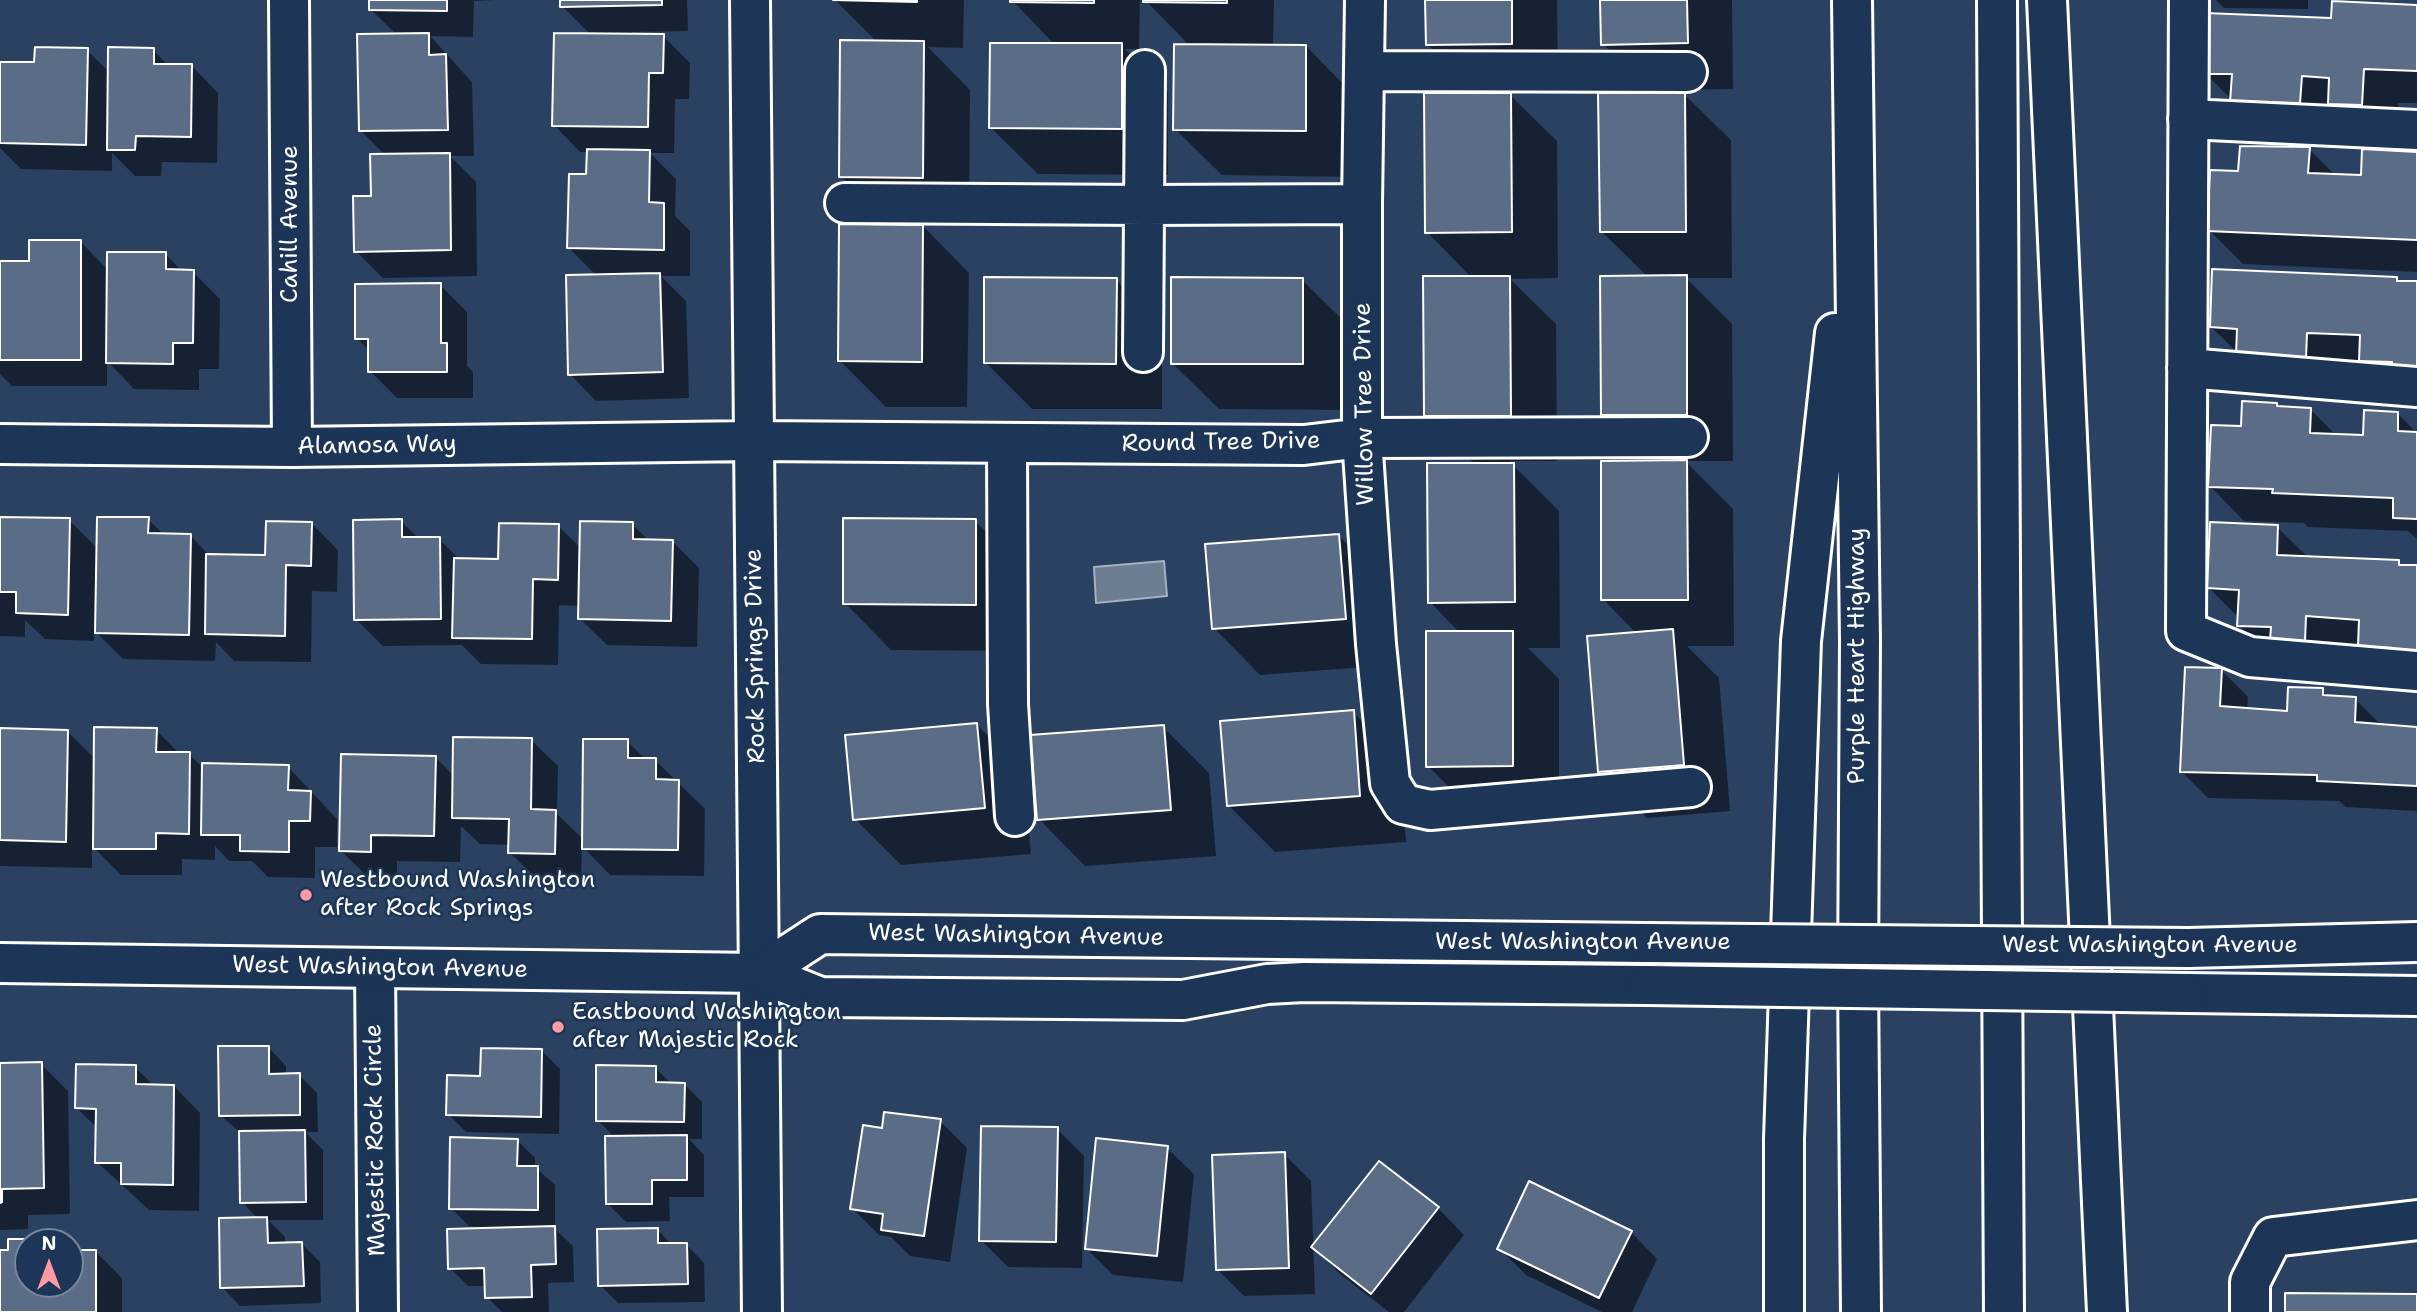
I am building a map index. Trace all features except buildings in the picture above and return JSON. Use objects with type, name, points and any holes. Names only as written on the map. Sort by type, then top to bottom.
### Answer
[{"type":"main road","name":"Cahill Avenue","points":[[289,0],[292,447]]},
{"type":"main road","name":"Rock Springs Drive","points":[[750,0],[762,1312]]},
{"type":"main road","name":"Willow Tree Drive","points":[[1365,0],[1362,438],[1376,644],[1390,783],[1404,804],[1430,810],[1691,787]]},
{"type":"main road","name":"Purple Heart Highway","points":[[1852,0],[1860,641],[1858,979],[1861,1312]]},
{"type":"main road","points":[[1997,0],[2004,1312]]},
{"type":"main road","points":[[2047,0],[2107,1312]]},
{"type":"main road","points":[[2189,0],[2186,631],[2250,657],[2417,671]]},
{"type":"main road","points":[[1143,352],[1146,70]]},
{"type":"main road","points":[[1366,71],[1687,72]]},
{"type":"main road","points":[[2188,119],[2417,130]]},
{"type":"main road","points":[[1784,1312],[1784,1139],[1801,641],[1853,168]]},
{"type":"main road","points":[[845,203],[1362,204]]},
{"type":"main road","points":[[2187,368],[2417,387]]},
{"type":"main road","name":"Round Tree Drive","points":[[753,441],[1304,445],[1362,438],[1688,437]]},
{"type":"main road","name":"Alamosa Way","points":[[0,444],[292,447],[753,441]]},
{"type":"main road","points":[[1007,444],[1008,704],[1015,816]]},
{"type":"main road","name":"West Washington Avenue","points":[[760,972],[820,934],[2188,948],[2417,942]]},
{"type":"main road","name":"West Washington Avenue","points":[[0,963],[760,972],[820,997],[1183,1000],[1267,984],[1304,982],[2417,996]]},
{"type":"main road","name":"Majestic Rock Circle","points":[[375,968],[378,1312]]},
{"type":"main road","points":[[2250,1312],[2250,1282],[2273,1237],[2417,1220]]},
{"type":"water","points":[[1164,561],[1167,596],[1096,603],[1094,567]]},
{"type":"place","name":"Westbound Washington after Rock Springs","points":[[306,895]]},
{"type":"place","name":"Eastbound Washington after Majestic Rock","points":[[558,1027]]}]
